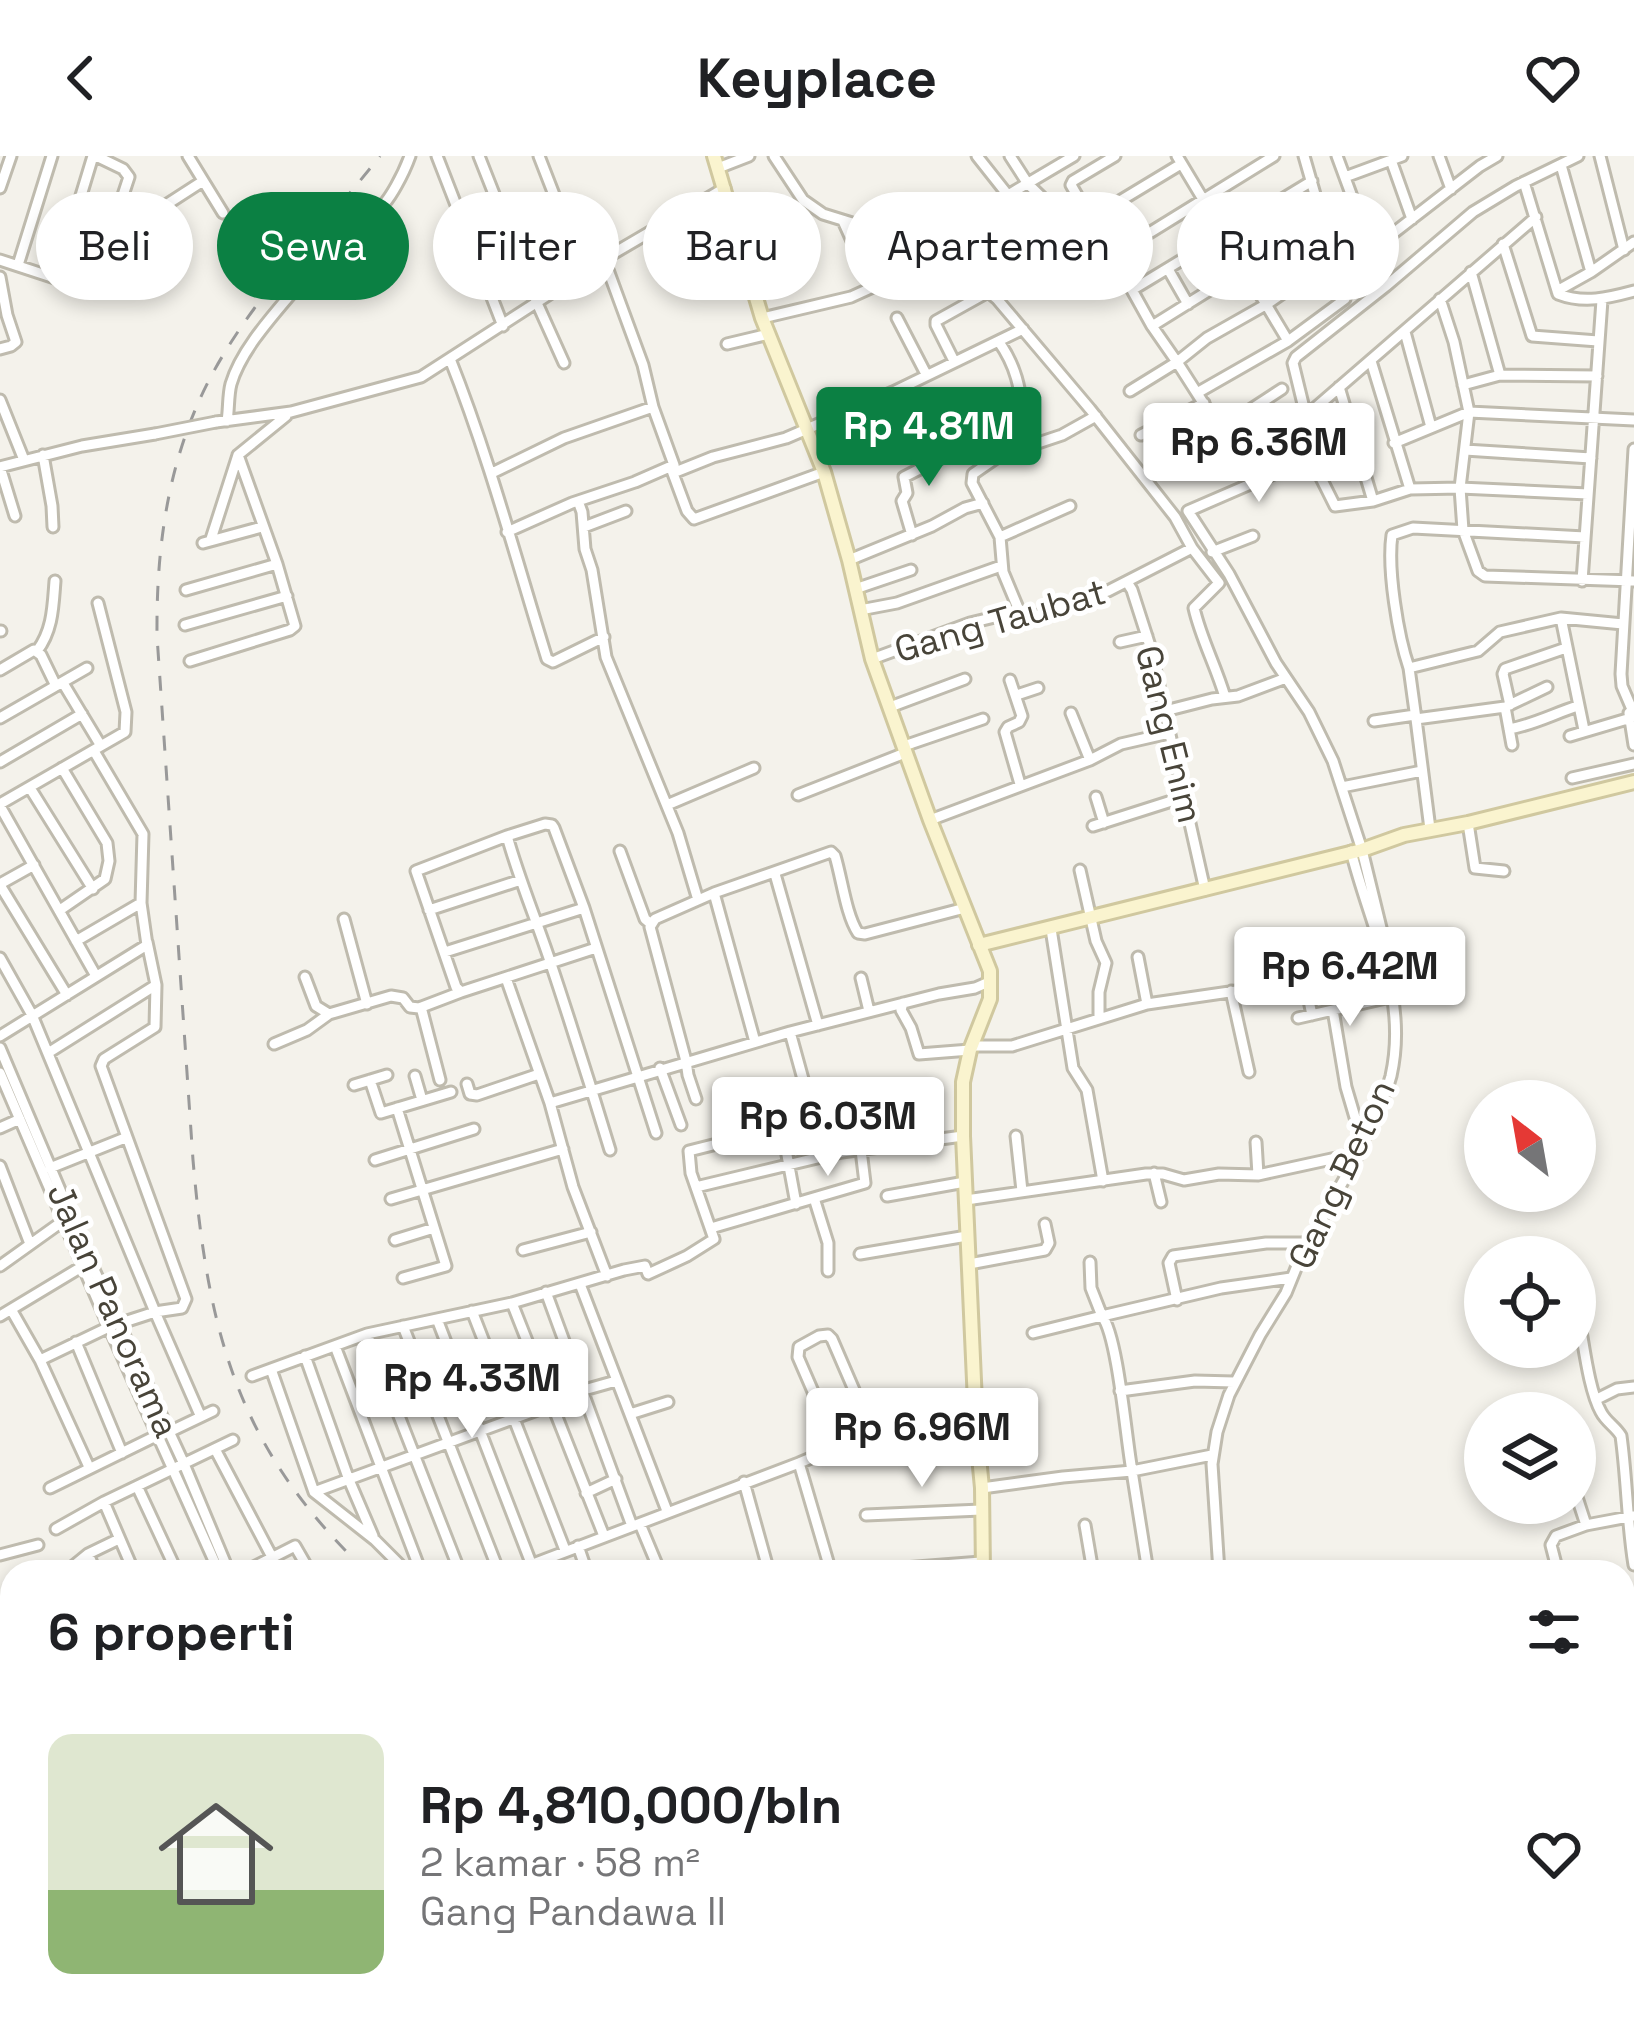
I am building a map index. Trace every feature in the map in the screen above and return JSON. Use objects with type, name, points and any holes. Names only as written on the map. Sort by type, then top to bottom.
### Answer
[{"type":"street","points":[[0,188],[10,156]]},
{"type":"street","points":[[18,265],[52,156]]},
{"type":"street","points":[[83,192],[95,156],[123,169],[129,177],[124,192]]},
{"type":"street","points":[[222,422],[231,385],[267,325],[337,228],[349,218],[384,205],[410,156]]},
{"type":"street","points":[[437,156],[503,326]]},
{"type":"street","points":[[479,156],[564,363]]},
{"type":"street","points":[[539,156],[553,192]]},
{"type":"street","points":[[725,192],[716,162],[748,156]]},
{"type":"street","points":[[774,156],[803,200],[845,226]]},
{"type":"street","points":[[977,156],[1006,192]]},
{"type":"street","points":[[1010,156],[1037,192]]},
{"type":"street","points":[[1013,192],[1074,156]]},
{"type":"street","points":[[1073,192],[1073,181],[1115,156]]},
{"type":"street","points":[[1215,192],[1274,156]]},
{"type":"street","points":[[1304,156],[1315,192]]},
{"type":"street","points":[[1337,156],[1350,192]]},
{"type":"street","points":[[1439,156],[1451,189]]},
{"type":"street","points":[[1399,229],[1479,161],[1497,156]]},
{"type":"street","points":[[1578,156],[1473,212],[1293,362],[1315,457],[1335,506],[1410,489],[1588,494]]},
{"type":"street","points":[[1557,291],[1629,246],[1600,156]]},
{"type":"street","points":[[188,157],[217,203]]},
{"type":"street","points":[[1345,177],[1396,158],[1412,219]]},
{"type":"street","points":[[1132,192],[1179,160],[1197,192]]},
{"type":"street","points":[[1561,165],[1592,272]]},
{"type":"street","points":[[186,192],[203,181]]},
{"type":"street","points":[[1294,192],[1312,181]]},
{"type":"street","points":[[1524,182],[1557,291],[1564,298],[1602,300],[1634,291]]},
{"type":"street","points":[[619,250],[724,188]]},
{"type":"street","points":[[1306,416],[1536,217]]},
{"type":"street","points":[[1503,244],[1532,336],[1598,341]]},
{"type":"street","points":[[0,260],[36,271]]},
{"type":"street","points":[[1153,278],[1177,263]]},
{"type":"street","points":[[1168,269],[1188,304]]},
{"type":"street","points":[[1471,272],[1500,375]]},
{"type":"street","points":[[0,278],[3,315],[16,342],[0,349]]},
{"type":"street","points":[[763,319],[845,298]]},
{"type":"street","points":[[1440,299],[1469,412],[1460,488],[1462,530],[1478,571],[1485,576],[1630,580]]},
{"type":"street","points":[[15,516],[0,467],[43,455],[290,412],[421,376],[542,300]]},
{"type":"street","points":[[619,300],[643,365],[652,407],[675,462],[672,470],[686,511],[694,519],[824,472]]},
{"type":"street","points":[[757,300],[824,472],[872,658],[988,964],[990,999],[963,1082],[982,1560]]},
{"type":"street","points":[[954,361],[935,322],[974,300]]},
{"type":"street","points":[[996,300],[1229,574],[1280,680],[1318,730],[1342,787],[1383,936],[1397,943]]},
{"type":"street","points":[[1138,300],[1216,422],[1236,419],[1282,389]]},
{"type":"street","points":[[1152,326],[1194,300]]},
{"type":"street","points":[[1265,300],[1288,340]]},
{"type":"street","points":[[1130,391],[1273,300]]},
{"type":"street","points":[[1141,435],[1344,300]]},
{"type":"street","points":[[1582,581],[1602,300]]},
{"type":"street","points":[[897,318],[926,374]]},
{"type":"street","points":[[507,532],[578,501],[806,429],[1023,329]]},
{"type":"street","points":[[1405,332],[1431,427]]},
{"type":"street","points":[[727,344],[769,334]]},
{"type":"street","points":[[999,342],[1018,375],[1030,448]]},
{"type":"street","points":[[450,359],[492,473],[547,659],[554,662],[604,638]]},
{"type":"street","points":[[1371,361],[1410,489]]},
{"type":"street","points":[[1463,385],[1500,375],[1597,376]]},
{"type":"street","points":[[1339,387],[1372,501]]},
{"type":"street","points":[[0,400],[24,460]]},
{"type":"street","points":[[492,473],[564,438],[652,407]]},
{"type":"street","points":[[262,527],[207,541],[238,455],[290,412]]},
{"type":"street","points":[[1394,443],[1469,412],[1634,420]]},
{"type":"street","points":[[1024,620],[1001,566],[1000,537],[972,483],[973,474],[999,456],[1030,448],[1096,416]]},
{"type":"street","points":[[1634,449],[1621,674],[1632,714],[1634,746]]},
{"type":"street","points":[[1465,450],[1591,458]]},
{"type":"street","points":[[912,535],[902,501],[907,493],[904,477],[955,451]]},
{"type":"street","points":[[43,455],[53,527]]},
{"type":"street","points":[[190,661],[293,629],[295,624],[238,455]]},
{"type":"street","points":[[1182,514],[1315,457]]},
{"type":"street","points":[[578,501],[606,656],[667,805],[698,900]]},
{"type":"street","points":[[849,560],[983,503]]},
{"type":"street","points":[[1000,537],[1070,506]]},
{"type":"street","points":[[584,527],[626,512]]},
{"type":"street","points":[[1182,514],[1192,548],[1220,584],[1194,608],[1225,697]]},
{"type":"street","points":[[1430,829],[1394,589],[1392,536],[1413,528],[1585,536]]},
{"type":"street","points":[[1212,552],[1253,536]]},
{"type":"street","name":"Gang Taubat","points":[[872,658],[970,623],[999,616],[1024,620],[1108,591],[1192,548]]},
{"type":"street","points":[[187,590],[277,564]]},
{"type":"street","points":[[860,610],[897,603],[1001,566]]},
{"type":"street","points":[[855,589],[911,570]]},
{"type":"street","points":[[37,651],[47,638],[55,580]]},
{"type":"street","name":"Gang Enim","points":[[1127,582],[1147,636],[1205,890]]},
{"type":"street","points":[[184,625],[287,596]]},
{"type":"street","points":[[96,976],[0,805],[124,733],[127,719],[98,603]]},
{"type":"street","points":[[1562,618],[1584,730]]},
{"type":"street","points":[[1409,668],[1478,651],[1500,632],[1549,619],[1623,624]]},
{"type":"street","points":[[1120,642],[1147,636]]},
{"type":"street","points":[[1512,745],[1505,669],[1566,648]]},
{"type":"street","points":[[0,670],[37,651],[82,714],[142,829],[142,903],[156,985],[155,1027],[101,1063],[186,1299],[182,1308],[113,1325],[40,1360]]},
{"type":"street","points":[[0,718],[87,668]]},
{"type":"street","points":[[890,707],[964,679]]},
{"type":"street","points":[[1010,680],[1022,719],[1005,732],[1020,784]]},
{"type":"street","points":[[1165,711],[1238,696],[1280,680]]},
{"type":"street","points":[[1374,722],[1508,706],[1547,687]]},
{"type":"street","points":[[1017,695],[1038,688]]},
{"type":"street","points":[[1509,729],[1578,706]]},
{"type":"street","points":[[1071,713],[1090,760]]},
{"type":"street","points":[[0,762],[82,714]]},
{"type":"street","points":[[1570,736],[1632,714]]},
{"type":"street","points":[[798,795],[983,719]]},
{"type":"street","points":[[930,820],[1090,760],[1120,744],[1169,733]]},
{"type":"street","points":[[1572,778],[1634,764]]},
{"type":"street","points":[[60,910],[106,878],[109,861],[107,843],[62,768]]},
{"type":"street","points":[[667,805],[754,768]]},
{"type":"street","points":[[1342,787],[1422,771]]},
{"type":"street","points":[[979,945],[1389,839],[1634,782]]},
{"type":"street","points":[[30,788],[93,889]]},
{"type":"street","points":[[1096,797],[1099,825],[1184,797]]},
{"type":"street","points":[[1468,823],[1475,868],[1504,871]]},
{"type":"street","points":[[461,992],[416,871],[507,836],[552,825],[584,908],[656,1133]]},
{"type":"street","points":[[507,836],[610,1150]]},
{"type":"street","points":[[620,851],[651,924],[697,1099]]},
{"type":"street","name":"Gang Beton","points":[[1218,1560],[1212,1455],[1234,1382],[1359,1153],[1390,1077],[1396,1030],[1385,955],[1368,911],[1356,851]]},
{"type":"street","points":[[651,924],[714,893],[833,853],[853,927],[862,934],[965,908]]},
{"type":"street","points":[[34,865],[0,884],[67,995]]},
{"type":"street","points":[[1080,870],[1098,948],[1106,963],[1099,992],[1100,1018]]},
{"type":"street","points":[[775,874],[818,1024]]},
{"type":"street","points":[[429,910],[521,880]]},
{"type":"street","points":[[714,893],[755,1042]]},
{"type":"street","points":[[76,941],[142,903]]},
{"type":"street","points":[[445,952],[584,908]]},
{"type":"street","points":[[344,919],[367,1004]]},
{"type":"street","points":[[1051,929],[1073,1068],[1088,1090],[1103,1181]]},
{"type":"street","points":[[0,1036],[147,942]]},
{"type":"street","points":[[274,1044],[329,1014],[397,996],[410,1007],[421,1007],[596,948]]},
{"type":"street","points":[[1138,957],[1148,1004]]},
{"type":"street","points":[[0,958],[32,1016],[200,1415]]},
{"type":"street","points":[[1298,1018],[1312,1015],[1334,1010],[1388,997],[1372,961],[1366,958],[1307,977],[1312,1015]]},
{"type":"street","points":[[304,977],[316,1006],[329,1014]]},
{"type":"street","points":[[506,978],[550,1103],[573,1187],[607,1276]]},
{"type":"street","points":[[861,978],[868,1011]]},
{"type":"street","points":[[550,1103],[818,1024],[991,981]]},
{"type":"street","points":[[48,1053],[156,985]]},
{"type":"street","points":[[903,1003],[901,1010],[919,1054],[1012,1046],[1148,1004],[1257,988]]},
{"type":"street","points":[[1231,991],[1250,1072]]},
{"type":"street","points":[[421,1007],[440,1080]]},
{"type":"street","points":[[1334,1010],[1344,1078],[1362,1141]]},
{"type":"street","points":[[790,1032],[814,1119]]},
{"type":"street","name":"Jalan Panorama","points":[[0,1048],[113,1325],[223,1560]]},
{"type":"street","points":[[660,1068],[681,1125]]},
{"type":"street","points":[[0,1072],[63,1221],[87,1264],[6,1314]]},
{"type":"street","points":[[467,1084],[470,1094],[477,1095],[539,1074]]},
{"type":"street","points":[[355,1085],[388,1075]]},
{"type":"street","points":[[415,1076],[422,1100]]},
{"type":"street","points":[[370,1080],[381,1113],[451,1091]]},
{"type":"street","points":[[398,1108],[446,1266],[403,1278]]},
{"type":"street","points":[[252,1376],[367,1334],[512,1303],[645,1266],[648,1274],[659,1270],[713,1241],[689,1151],[856,1109],[865,1183],[711,1228]]},
{"type":"street","points":[[0,1128],[20,1119]]},
{"type":"street","points":[[782,1128],[796,1204]]},
{"type":"street","points":[[375,1160],[474,1130]]},
{"type":"street","points":[[696,1187],[860,1150],[963,1136]]},
{"type":"street","points":[[1016,1136],[1022,1191]]},
{"type":"street","points":[[50,1168],[125,1138]]},
{"type":"street","points":[[1256,1142],[1258,1174]]},
{"type":"street","points":[[391,1199],[562,1149]]},
{"type":"street","points":[[966,1199],[1154,1173],[1184,1180],[1258,1174],[1359,1153]]},
{"type":"street","points":[[0,1166],[30,1244]]},
{"type":"street","points":[[1154,1173],[1161,1202]]},
{"type":"street","points":[[886,1196],[965,1183]]},
{"type":"street","points":[[814,1198],[828,1243],[828,1271]]},
{"type":"street","points":[[0,1249],[4,1264],[63,1221]]},
{"type":"street","points":[[969,1264],[1041,1251],[1049,1244],[1045,1224]]},
{"type":"street","points":[[395,1240],[434,1228]]},
{"type":"street","points":[[523,1250],[591,1232]]},
{"type":"street","points":[[860,1254],[967,1236]]},
{"type":"street","points":[[1178,1300],[1169,1263],[1173,1256],[1266,1243],[1310,1243]]},
{"type":"street","points":[[1090,1262],[1091,1288],[1108,1324],[1146,1560]]},
{"type":"street","points":[[1033,1333],[1221,1288],[1292,1278]]},
{"type":"street","points":[[580,1284],[667,1511]]},
{"type":"street","points":[[546,1292],[616,1479],[654,1560]]},
{"type":"street","points":[[0,1301],[40,1360],[89,1467]]},
{"type":"street","points":[[512,1303],[604,1536]]},
{"type":"street","points":[[472,1311],[565,1550]]},
{"type":"street","points":[[437,1319],[530,1560]]},
{"type":"street","points":[[403,1326],[494,1560]]},
{"type":"street","points":[[367,1334],[456,1560]]},
{"type":"street","points":[[837,1447],[798,1357],[799,1347],[819,1336],[832,1339],[873,1434]]},
{"type":"street","points":[[76,1342],[122,1453]]},
{"type":"street","points":[[335,1346],[417,1560]]},
{"type":"street","points":[[305,1356],[375,1540]]},
{"type":"street","points":[[1588,1368],[1605,1418],[1621,1436],[1633,1560]]},
{"type":"street","points":[[271,1369],[314,1492],[394,1560]]},
{"type":"street","points":[[314,1492],[616,1381]]},
{"type":"street","points":[[1120,1391],[1196,1381],[1234,1382]]},
{"type":"street","points":[[1597,1399],[1634,1387]]},
{"type":"street","points":[[539,1560],[799,1463],[947,1401],[976,1396]]},
{"type":"street","points":[[630,1414],[668,1402]]},
{"type":"street","points":[[50,1488],[213,1411]]},
{"type":"street","points":[[56,1528],[233,1440]]},
{"type":"street","points":[[215,1450],[272,1557]]},
{"type":"street","points":[[982,1488],[1132,1471],[1212,1455]]},
{"type":"street","points":[[799,1463],[827,1560]]},
{"type":"street","points":[[179,1467],[214,1560]]},
{"type":"street","points":[[586,1493],[616,1479]]},
{"type":"street","points":[[744,1482],[766,1560]]},
{"type":"street","points":[[136,1486],[171,1560]]},
{"type":"street","points":[[104,1502],[128,1560]]},
{"type":"street","points":[[866,1516],[981,1510]]},
{"type":"street","points":[[1555,1560],[1551,1545],[1556,1536],[1632,1516]]},
{"type":"street","points":[[1085,1525],[1091,1560]]},
{"type":"street","points":[[81,1560],[118,1539]]},
{"type":"street","points":[[0,1555],[38,1545]]},
{"type":"street","points":[[266,1560],[297,1546],[304,1560]]},
{"type":"street","points":[[578,1546],[583,1560]]},
{"type":"street","points":[[88,1554],[91,1560]]},
{"type":"railway","points":[[356,1560],[287,1480],[259,1433],[220,1334],[208,1280],[193,1160],[157,636],[164,525],[191,419],[225,352],[260,301],[380,156]]}]
